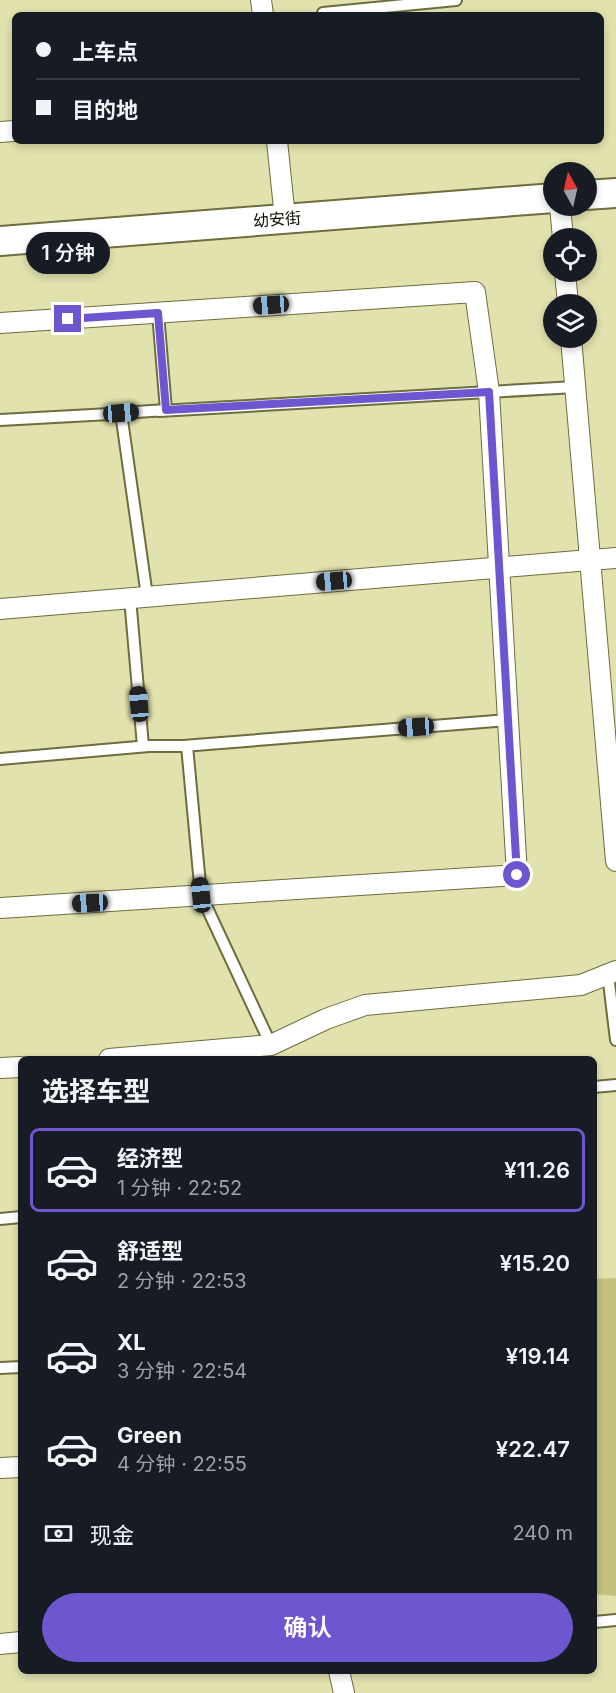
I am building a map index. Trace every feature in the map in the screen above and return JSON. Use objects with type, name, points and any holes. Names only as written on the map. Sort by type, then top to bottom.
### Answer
[{"type":"main road","points":[[597,194],[616,193]]},
{"type":"main road","name":"幼安街","points":[[0,241],[543,199]]},
{"type":"street","points":[[277,144],[285,218]]},
{"type":"street","points":[[0,323],[475,292],[489,392],[517,875],[0,908]]},
{"type":"street","points":[[572,348],[616,861]]},
{"type":"street","points":[[0,609],[616,558]]},
{"type":"street","points":[[178,1056],[270,1052],[326,1019],[365,1005],[580,985],[612,972]]},
{"type":"street","points":[[0,1068],[18,1067]]},
{"type":"street","points":[[0,1468],[18,1467]]},
{"type":"street","points":[[0,1644],[18,1642]]},
{"type":"street","points":[[340,1674],[344,1693]]},
{"type":"lane","points":[[333,12],[456,0]]},
{"type":"lane","points":[[158,313],[166,410]]},
{"type":"lane","points":[[0,420],[575,387]]},
{"type":"lane","points":[[121,413],[139,597],[143,747]]},
{"type":"lane","points":[[0,759],[508,720]]},
{"type":"lane","points":[[187,746],[201,895],[270,1052]]},
{"type":"lane","points":[[612,972],[616,1040]]},
{"type":"lane","points":[[597,1087],[616,1085]]},
{"type":"lane","points":[[0,1219],[18,1217]]},
{"type":"lane","points":[[0,1368],[18,1367]]},
{"type":"lane","points":[[597,1622],[616,1620]]},
{"type":"shaded area","points":[[616,1278],[616,1596],[597,1594],[597,1279]]},
{"type":"route","points":[[68,319],[158,313],[166,410],[489,392],[517,875]]}]
